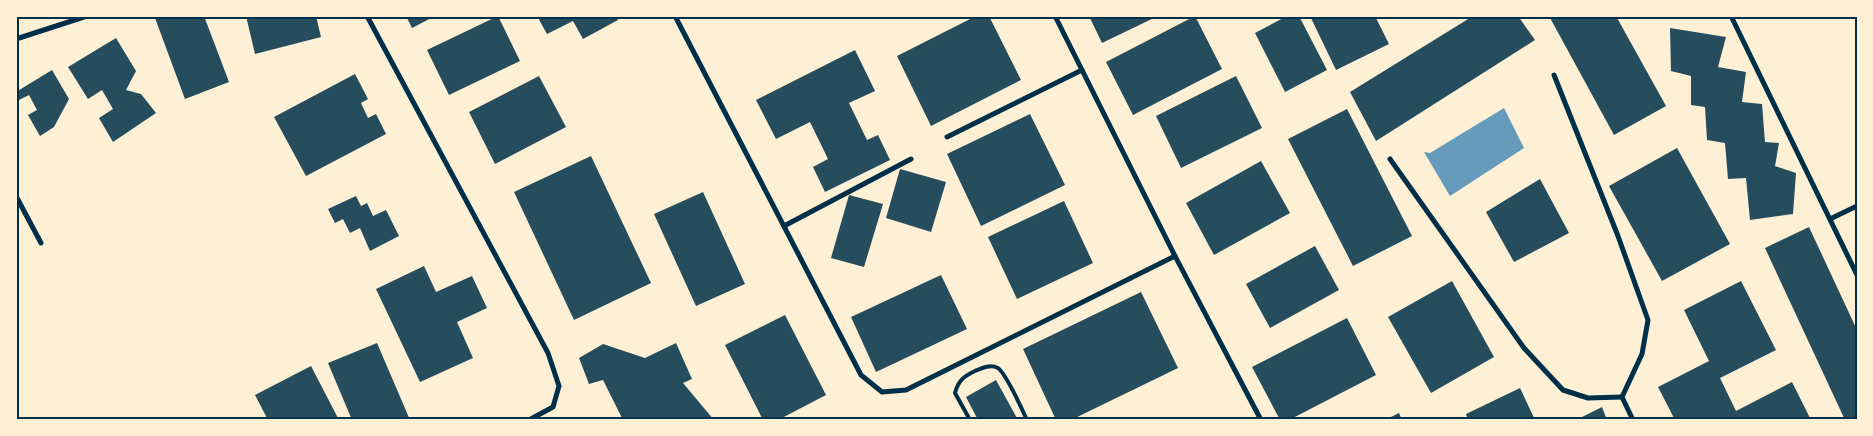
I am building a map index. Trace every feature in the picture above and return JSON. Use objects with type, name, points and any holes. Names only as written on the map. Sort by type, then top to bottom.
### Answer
[{"type":"street","points":[[16,39],[87,16]]},
{"type":"street","points":[[367,16],[548,353],[559,386],[553,408],[529,420]]},
{"type":"street","points":[[675,16],[861,375],[882,392],[906,390],[1175,256]]},
{"type":"street","points":[[1054,16],[1175,256],[1261,420]]},
{"type":"street","points":[[1731,16],[1857,275]]},
{"type":"street","points":[[947,137],[1082,70]]},
{"type":"street","points":[[1554,75],[1618,236],[1648,320],[1642,354],[1622,397]]},
{"type":"street","points":[[784,226],[912,159]]},
{"type":"street","points":[[1390,159],[1524,348],[1562,390],[1588,398],[1622,397]]},
{"type":"street","points":[[16,196],[41,243]]},
{"type":"street","points":[[1830,219],[1857,206]]},
{"type":"street","points":[[1622,397],[1633,420]]},
{"type":"lane","points":[[970,420],[955,393],[958,382],[969,374],[987,366],[998,368],[1028,420]]},
{"type":"water","points":[[1504,108],[1524,148],[1450,196],[1424,152],[1430,153]]},
{"type":"building","points":[[160,16],[204,16],[229,82],[185,99],[155,18]]},
{"type":"building","points":[[246,16],[316,16],[321,37],[255,54]]},
{"type":"building","points":[[406,16],[435,16],[412,28]]},
{"type":"building","points":[[498,16],[520,61],[449,95],[427,50]]},
{"type":"building","points":[[537,16],[616,16],[618,20],[583,39],[573,21],[547,34]]},
{"type":"building","points":[[976,16],[989,16],[1021,80],[931,126],[897,56]]},
{"type":"building","points":[[1089,16],[1158,16],[1102,43]]},
{"type":"building","points":[[1195,16],[1222,69],[1133,115],[1106,62]]},
{"type":"building","points":[[1287,16],[1299,16],[1327,70],[1285,92],[1255,33]]},
{"type":"building","points":[[1310,16],[1375,16],[1389,44],[1336,70]]},
{"type":"building","points":[[1473,16],[1518,16],[1535,40],[1376,141],[1350,92]]},
{"type":"building","points":[[1549,16],[1616,16],[1666,106],[1614,135]]},
{"type":"building","points":[[1670,28],[1726,37],[1718,67],[1746,72],[1742,102],[1762,104],[1765,142],[1779,143],[1775,166],[1796,173],[1793,214],[1750,220],[1746,178],[1728,179],[1725,143],[1707,140],[1705,107],[1691,105],[1691,76],[1671,71]]},
{"type":"building","points":[[116,38],[136,71],[126,90],[141,94],[156,113],[113,142],[99,118],[113,109],[102,90],[88,99],[68,67]]},
{"type":"building","points":[[855,50],[875,91],[849,103],[867,140],[878,135],[890,160],[825,192],[813,167],[828,159],[810,122],[776,139],[756,100]]},
{"type":"building","points":[[52,70],[69,99],[54,127],[40,136],[28,115],[37,110],[29,95],[19,100],[16,92]]},
{"type":"building","points":[[355,74],[368,99],[361,103],[368,118],[376,114],[386,134],[306,176],[274,117]]},
{"type":"building","points":[[539,76],[566,127],[495,164],[469,112]]},
{"type":"building","points":[[1236,76],[1262,128],[1181,168],[1156,116]]},
{"type":"building","points":[[1347,109],[1412,236],[1353,266],[1288,139]]},
{"type":"building","points":[[1030,114],[1065,185],[981,226],[947,154]]},
{"type":"building","points":[[1677,148],[1730,244],[1662,281],[1609,186]]},
{"type":"building","points":[[591,156],[651,283],[574,320],[514,192]]},
{"type":"building","points":[[1261,161],[1290,213],[1214,255],[1186,203]]},
{"type":"building","points":[[900,169],[946,182],[931,232],[886,218]]},
{"type":"building","points":[[1540,179],[1569,233],[1514,262],[1486,212]]},
{"type":"building","points":[[703,192],[745,284],[696,306],[654,214]]},
{"type":"building","points":[[849,195],[883,204],[864,267],[831,258]]},
{"type":"building","points":[[356,196],[361,206],[367,203],[373,216],[386,210],[399,236],[370,251],[360,228],[350,233],[343,219],[335,223],[328,209]]},
{"type":"building","points":[[1064,201],[1093,263],[1017,299],[988,237]]},
{"type":"building","points":[[1809,227],[1857,330],[1857,420],[1845,420],[1765,248]]},
{"type":"building","points":[[1315,246],[1339,290],[1270,328],[1246,284]]},
{"type":"building","points":[[424,266],[436,292],[472,276],[487,308],[457,322],[473,358],[420,382],[376,289]]},
{"type":"building","points":[[941,275],[967,329],[876,372],[851,317]]},
{"type":"building","points":[[1452,281],[1494,357],[1431,393],[1388,317]]},
{"type":"building","points":[[1741,281],[1776,350],[1720,378],[1736,411],[1792,382],[1811,420],[1675,420],[1658,387],[1709,361],[1684,310]]},
{"type":"building","points":[[1141,292],[1178,368],[1071,420],[1056,420],[1023,349]]},
{"type":"building","points":[[785,315],[826,395],[778,420],[763,420],[725,345]]},
{"type":"building","points":[[1347,318],[1376,375],[1289,420],[1280,420],[1252,367]]},
{"type":"building","points":[[377,343],[410,420],[352,420],[328,363]]},
{"type":"building","points":[[676,343],[692,379],[683,383],[714,420],[623,420],[603,380],[589,384],[579,358],[603,344],[645,358]]},
{"type":"building","points":[[311,366],[339,420],[268,420],[255,395]]},
{"type":"building","points":[[996,380],[1018,420],[978,420],[966,397]]},
{"type":"building","points":[[1520,388],[1535,420],[1468,420],[1466,414]]},
{"type":"building","points":[[1602,407],[1607,420],[1576,420]]},
{"type":"building","points":[[1399,413],[1402,420],[1385,420]]}]
